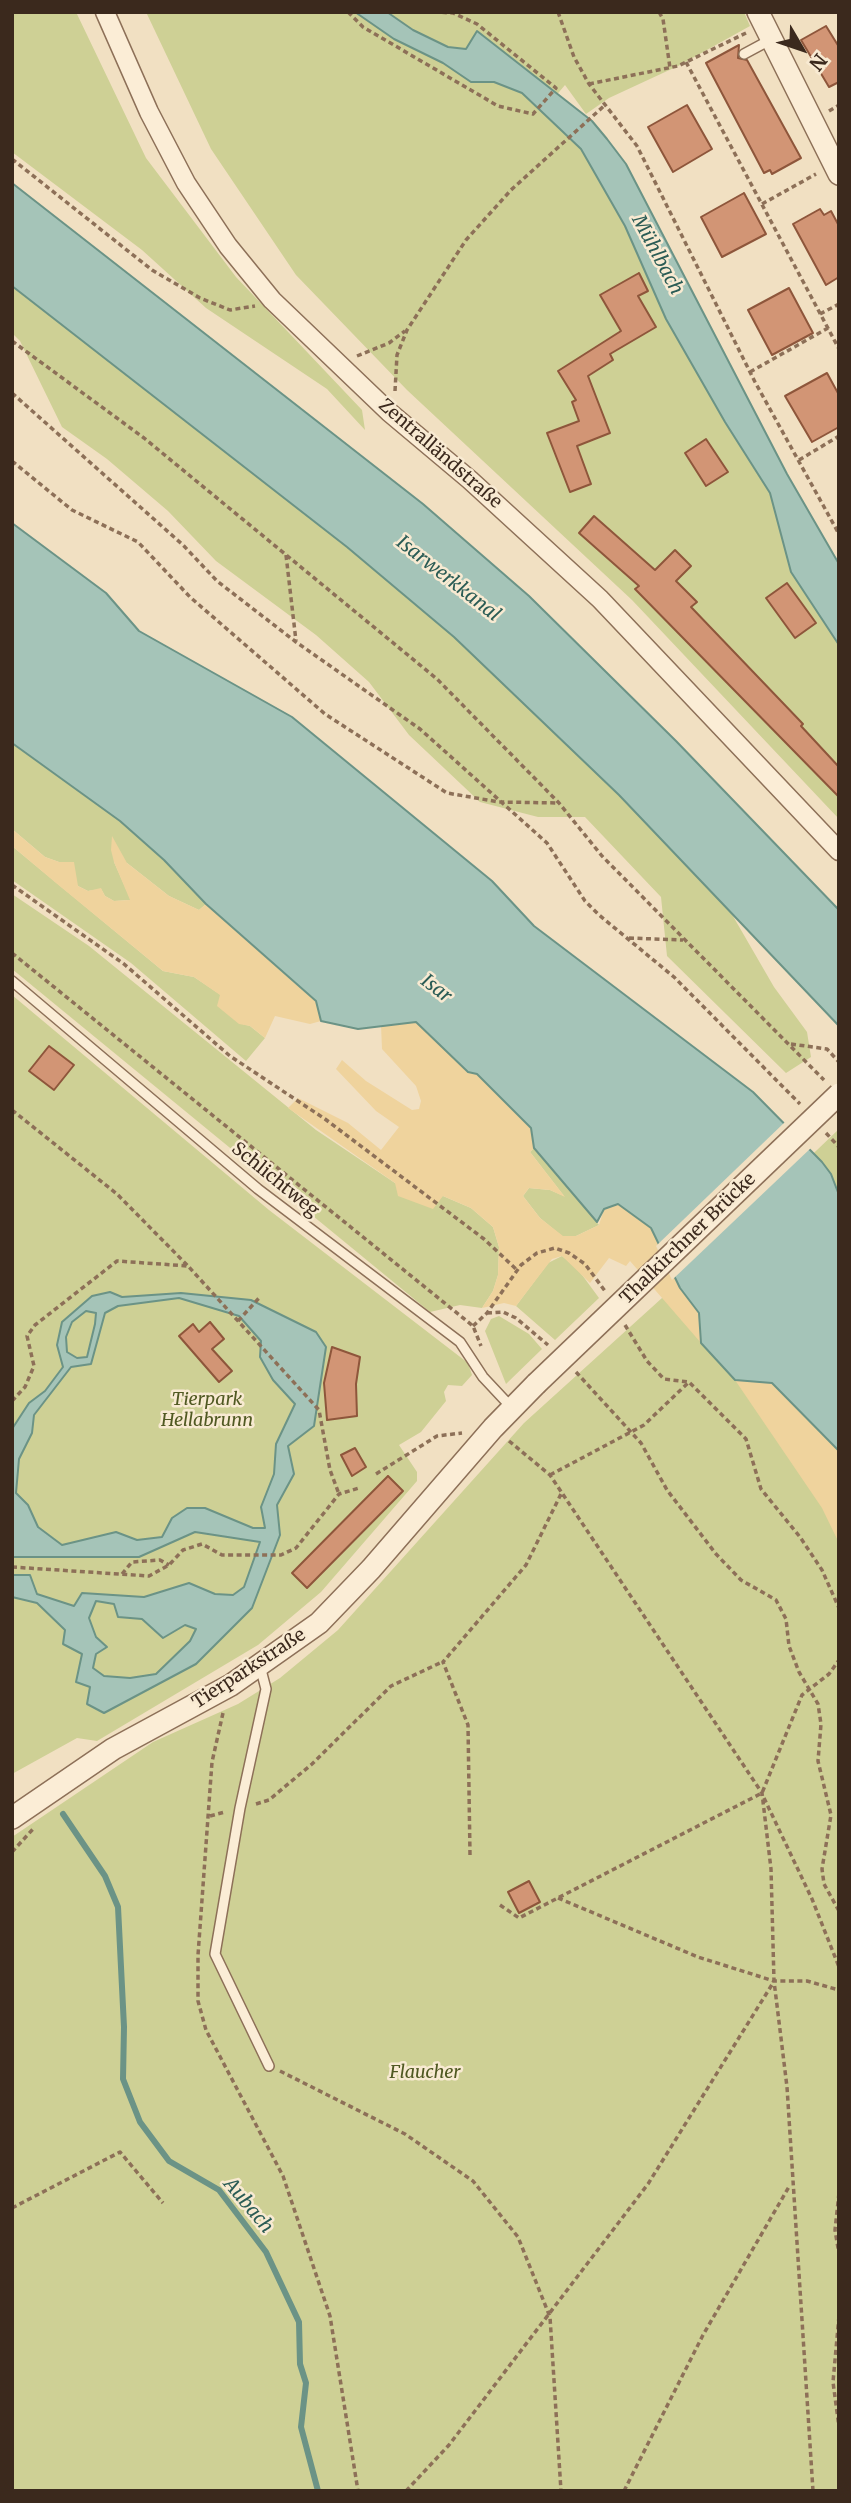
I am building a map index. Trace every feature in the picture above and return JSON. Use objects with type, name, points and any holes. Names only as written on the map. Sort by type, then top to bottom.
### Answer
[{"type":"street","name":"Zentralländstraße","points":[[105,12],[149,112],[186,183],[229,246],[272,300],[389,412],[465,475],[600,600],[839,851]]},
{"type":"street","points":[[763,26],[839,174]]},
{"type":"street","name":"Thalkirchner Brücke","points":[[536,1384],[834,1090]]},
{"type":"street","name":"Tierparkstraße","points":[[12,1818],[113,1749],[260,1666],[294,1642],[346,1597],[536,1384]]},
{"type":"lane","points":[[744,54],[763,26]]},
{"type":"lane","name":"Schlichtweg","points":[[12,981],[258,1189],[460,1342],[483,1377],[512,1408]]},
{"type":"lane","points":[[260,1666],[266,1689],[240,1808],[215,1954],[269,2066]]},
{"type":"path","points":[[348,12],[363,27],[498,106],[523,114],[533,114],[556,88],[477,24],[453,13],[436,12]]},
{"type":"path","points":[[558,12],[574,57],[589,84],[637,146],[750,372],[839,534]]},
{"type":"path","points":[[659,12],[663,19],[670,68]]},
{"type":"path","points":[[589,84],[670,68],[763,26]]},
{"type":"path","points":[[686,62],[839,349]]},
{"type":"path","points":[[384,384],[395,393],[397,355],[407,330],[445,268],[484,217],[561,142],[605,105]]},
{"type":"path","points":[[12,159],[152,270],[200,298],[230,310],[272,300]]},
{"type":"path","points":[[762,204],[805,180]]},
{"type":"path","points":[[820,314],[839,304]]},
{"type":"path","points":[[750,372],[828,328]]},
{"type":"path","points":[[363,366],[353,357],[368,354],[407,330]]},
{"type":"path","points":[[13,342],[144,438],[437,679],[559,803],[603,856],[834,1090]]},
{"type":"path","points":[[12,393],[183,545],[217,581],[296,642],[420,729],[547,843],[585,901],[684,987],[805,1110]]},
{"type":"path","points":[[799,460],[839,436]]},
{"type":"path","points":[[12,461],[72,510],[138,542],[190,597],[325,714],[447,793],[499,802],[559,803]]},
{"type":"path","points":[[286,553],[296,642]]},
{"type":"path","points":[[12,886],[124,964],[230,1056],[325,1119],[484,1240],[517,1270]]},
{"type":"path","points":[[629,938],[686,940]]},
{"type":"path","points":[[12,953],[473,1326],[488,1313],[517,1270],[537,1253],[555,1248],[569,1253],[584,1264],[608,1296]]},
{"type":"path","points":[[789,1044],[827,1049],[839,1062]]},
{"type":"path","points":[[12,1110],[117,1194],[188,1266],[319,1410],[330,1470],[339,1494]]},
{"type":"path","points":[[822,1128],[839,1147]]},
{"type":"path","points":[[12,1402],[25,1387],[34,1366],[27,1336],[35,1325],[117,1261],[188,1266]]},
{"type":"path","points":[[238,1320],[258,1298]]},
{"type":"path","points":[[621,1318],[646,1361],[664,1379],[689,1381],[746,1439],[761,1489],[800,1537],[822,1570],[839,1608]]},
{"type":"path","points":[[550,1475],[644,1425],[689,1381]]},
{"type":"path","points":[[631,1431],[641,1443],[667,1490],[716,1554],[741,1580],[776,1600],[786,1619],[789,1646],[818,1704],[821,1724],[818,1761],[831,1815],[822,1869],[824,1884],[839,1911]]},
{"type":"path","points":[[376,1474],[438,1436],[471,1434]]},
{"type":"path","points":[[503,1436],[550,1475],[762,1793],[812,1899],[839,1967]]},
{"type":"path","points":[[12,1567],[149,1576],[169,1565],[192,1545],[202,1544],[222,1555],[281,1556],[296,1548],[339,1494],[359,1488]]},
{"type":"path","points":[[210,1816],[270,1800],[312,1764],[391,1686],[443,1661],[526,1565],[561,1494]]},
{"type":"path","points":[[122,1574],[132,1562],[160,1560],[169,1565]]},
{"type":"path","points":[[813,2491],[791,2183],[787,2087],[774,1981],[771,1868],[762,1793],[802,1695],[829,1674],[839,1660]]},
{"type":"path","points":[[443,1661],[468,1725],[470,1855]]},
{"type":"path","points":[[500,1905],[519,1918],[762,1793]]},
{"type":"path","points":[[558,1898],[698,1957],[774,1981],[807,1982],[839,1990]]},
{"type":"path","points":[[406,2491],[449,2445],[550,2317],[648,2184],[774,1981]]},
{"type":"path","points":[[269,2066],[405,2133],[473,2180],[518,2237],[550,2317],[561,2491]]},
{"type":"path","points":[[244,2097],[283,2176],[330,2316],[358,2491]]},
{"type":"path","points":[[12,2208],[120,2152],[163,2203]]},
{"type":"path","points":[[624,2491],[703,2335],[791,2183]]},
{"type":"path","points":[[839,2193],[835,2230],[839,2254]]},
{"type":"path","points":[[839,2316],[833,2382],[839,2427]]},
{"type":"green space","points":[[12,12],[76,12],[146,158],[236,277],[362,410],[365,430],[327,389],[206,308],[142,250],[12,152]]},
{"type":"green space","points":[[146,12],[744,12],[750,26],[678,66],[609,98],[586,114],[565,85],[543,111],[581,149],[594,170],[625,226],[666,319],[725,422],[770,493],[791,572],[839,645],[839,819],[632,600],[407,390],[296,275],[211,149]]},
{"type":"green space","points":[[12,286],[347,547],[454,637],[522,700],[619,795],[730,911],[774,987],[807,1032],[811,1057],[786,1073],[667,956],[661,897],[585,817],[538,817],[480,802],[409,735],[369,682],[316,635],[216,561],[168,511],[107,459],[62,427],[20,341],[12,333]]},
{"type":"green space","points":[[12,743],[120,821],[164,860],[206,904],[199,910],[169,896],[127,863],[114,862],[131,900],[114,901],[105,896],[101,889],[88,891],[78,886],[59,862],[45,857],[12,829]]},
{"type":"green space","points":[[12,846],[163,971],[194,977],[221,995],[239,1023],[250,1026],[265,1038],[246,1061],[131,963],[12,880]]},
{"type":"green space","points":[[12,894],[89,946],[316,1130],[395,1183],[443,1196],[471,1208],[493,1227],[499,1247],[498,1275],[493,1291],[482,1308],[460,1305],[430,1312],[12,969]]},
{"type":"green space","name":"Tierpark Hellabrunn","points":[[12,995],[269,1210],[468,1363],[472,1375],[462,1386],[448,1385],[444,1392],[446,1401],[421,1432],[399,1445],[417,1472],[417,1481],[321,1592],[258,1645],[97,1741],[77,1738],[12,1774]]},
{"type":"green space","name":"Flaucher","points":[[839,1129],[839,2491],[12,2491],[12,1837],[153,1742],[238,1704],[280,1678],[338,1630],[524,1423],[662,1298]]},
{"type":"green space","points":[[534,1148],[599,1225],[576,1236],[563,1237],[540,1218],[523,1196],[529,1188],[550,1190],[564,1196],[530,1152]]},
{"type":"green space","points":[[562,1256],[577,1268],[599,1298],[555,1340],[516,1306],[548,1263]]},
{"type":"green space","points":[[499,1316],[529,1334],[542,1349],[506,1384],[485,1331],[491,1319]]},
{"type":"sand","points":[[12,829],[45,857],[59,862],[74,862],[78,886],[88,891],[101,888],[105,896],[114,901],[130,900],[114,862],[112,836],[127,863],[169,896],[199,910],[206,904],[316,1002],[321,1021],[310,1024],[275,1016],[265,1038],[250,1026],[239,1024],[217,1006],[220,995],[194,977],[163,971],[12,846]]},
{"type":"sand","points":[[416,1021],[467,1072],[477,1073],[531,1129],[534,1148],[530,1152],[565,1197],[550,1190],[529,1188],[523,1196],[540,1218],[563,1236],[576,1236],[599,1225],[604,1209],[618,1204],[651,1228],[680,1288],[699,1313],[701,1343],[630,1261],[626,1266],[609,1258],[590,1283],[562,1256],[552,1259],[516,1306],[504,1303],[482,1308],[493,1291],[498,1275],[499,1247],[493,1227],[471,1208],[443,1196],[433,1209],[398,1196],[395,1183],[288,1108],[298,1098],[348,1123],[381,1150],[399,1127],[376,1111],[336,1069],[342,1060],[366,1081],[412,1110],[419,1109],[421,1101],[416,1086],[382,1049],[381,1025]]},
{"type":"sand","points":[[735,1380],[772,1383],[839,1451],[839,1543],[822,1508]]},
{"type":"water","name":"Mühlbach","points":[[355,12],[387,12],[413,30],[448,47],[466,49],[477,31],[592,121],[607,139],[626,164],[787,474],[839,564],[839,645],[791,572],[770,493],[725,422],[666,319],[625,226],[581,149],[522,93],[494,82],[471,82],[443,63],[394,39]]},
{"type":"water","name":"Isarwerkkanal","points":[[12,183],[423,504],[529,596],[676,741],[839,910],[839,1026],[619,795],[454,637],[347,547],[12,286]]},
{"type":"water","name":"Isar","points":[[12,523],[106,593],[139,631],[292,717],[492,881],[534,926],[753,1092],[822,1162],[831,1174],[839,1195],[839,1451],[772,1383],[735,1380],[701,1343],[699,1313],[680,1288],[651,1228],[618,1204],[604,1209],[597,1222],[534,1148],[531,1128],[477,1074],[468,1072],[416,1022],[358,1029],[321,1021],[316,1001],[206,904],[164,860],[120,821],[12,743]]},
{"type":"water","points":[[110,1292],[122,1297],[181,1293],[251,1300],[316,1332],[326,1347],[314,1426],[288,1446],[294,1474],[277,1505],[280,1535],[252,1608],[196,1664],[104,1713],[87,1704],[90,1687],[76,1682],[82,1654],[63,1644],[65,1630],[37,1603],[12,1597],[12,1575],[30,1575],[37,1594],[74,1606],[82,1593],[144,1597],[189,1583],[215,1594],[233,1595],[244,1587],[260,1542],[195,1532],[139,1557],[12,1557],[12,1429],[29,1403],[45,1391],[63,1367],[57,1345],[62,1322],[92,1296]],"holes":[[[179,1298],[239,1316],[261,1341],[260,1357],[273,1380],[295,1404],[276,1444],[274,1474],[261,1507],[265,1528],[253,1528],[205,1508],[187,1508],[172,1518],[162,1537],[137,1540],[116,1532],[62,1545],[38,1527],[28,1505],[16,1493],[19,1459],[32,1433],[34,1415],[71,1367],[91,1364],[105,1313],[118,1306]],[[86,1311],[96,1313],[95,1324],[87,1357],[77,1358],[67,1352],[66,1337],[72,1322]],[[96,1601],[114,1604],[118,1617],[142,1619],[163,1638],[185,1625],[196,1629],[190,1641],[156,1674],[130,1678],[104,1676],[93,1668],[96,1654],[107,1647],[96,1637],[89,1618]]]},
{"type":"pier","points":[[786,1121],[812,1147],[672,1280],[656,1246]]},
{"type":"building","points":[[826,26],[839,47],[839,82],[829,87],[801,40]]},
{"type":"building","points":[[739,45],[738,58],[747,60],[801,158],[772,174],[770,170],[764,173],[706,63]]},
{"type":"building","points":[[687,105],[712,149],[673,172],[648,127]]},
{"type":"building","points":[[744,193],[766,234],[722,257],[701,217]]},
{"type":"building","points":[[820,209],[824,215],[831,211],[839,226],[839,277],[826,285],[793,224]]},
{"type":"building","points":[[639,273],[648,291],[638,296],[656,327],[610,354],[613,360],[588,376],[610,433],[577,446],[591,484],[570,492],[547,433],[579,421],[572,402],[576,400],[558,371],[621,331],[600,295]]},
{"type":"building","points":[[789,288],[813,333],[772,355],[748,310]]},
{"type":"building","points":[[827,373],[839,395],[839,427],[812,442],[785,396]]},
{"type":"building","points":[[706,439],[728,472],[706,486],[685,453]]},
{"type":"building","points":[[594,516],[655,570],[675,550],[691,566],[676,581],[697,602],[691,607],[803,724],[801,726],[839,767],[839,797],[635,589],[639,586],[579,533]]},
{"type":"building","points":[[787,583],[816,623],[795,638],[766,598]]},
{"type":"building","points":[[49,1046],[74,1065],[54,1090],[29,1071]]},
{"type":"building","points":[[210,1322],[224,1339],[212,1349],[232,1371],[219,1382],[179,1336],[193,1324],[199,1332]]},
{"type":"building","points":[[332,1347],[360,1357],[356,1384],[357,1416],[327,1420],[324,1383]]},
{"type":"building","points":[[355,1448],[366,1467],[352,1476],[341,1455]]},
{"type":"building","points":[[388,1476],[403,1491],[307,1588],[292,1573]]},
{"type":"building","points":[[529,1881],[540,1902],[519,1913],[508,1892]]},
{"type":"waterway","name":"Aubach","points":[[63,1814],[105,1876],[118,1907],[124,2027],[123,2079],[140,2122],[169,2161],[219,2190],[266,2252],[299,2322],[300,2364],[306,2383],[301,2427],[318,2491]]}]
